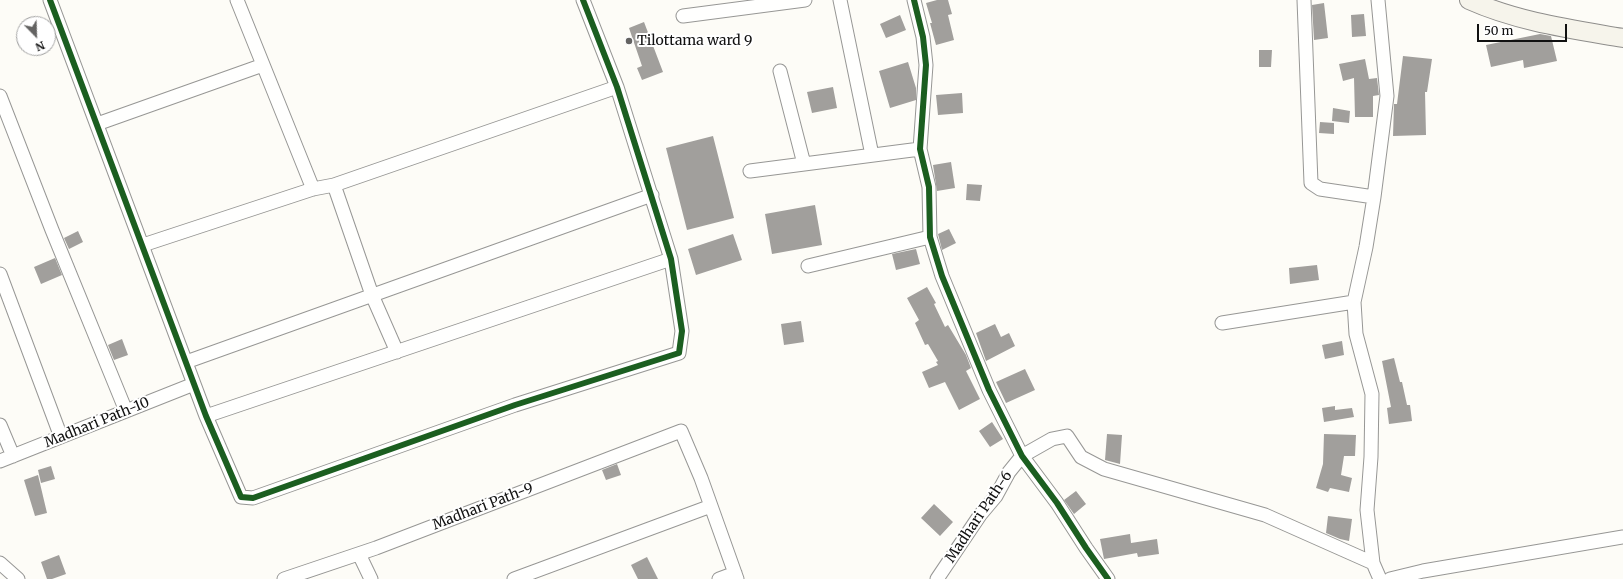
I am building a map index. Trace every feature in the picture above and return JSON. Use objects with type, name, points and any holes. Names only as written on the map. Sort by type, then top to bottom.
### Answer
[{"type":"street","points":[[50,0],[206,416],[242,498],[253,498],[267,494],[515,405],[679,353],[682,331],[671,259],[617,87],[583,0]]},
{"type":"street","points":[[237,0],[313,189]]},
{"type":"street","points":[[683,16],[805,0]]},
{"type":"street","points":[[840,0],[872,155]]},
{"type":"street","points":[[914,0],[926,65],[920,149],[929,187],[930,238],[942,276],[989,390],[1022,456],[1057,503],[1108,579]]},
{"type":"street","points":[[1304,0],[1311,183],[1320,189],[1374,197]]},
{"type":"street","points":[[1378,0],[1386,96],[1374,197],[1366,247],[1354,302],[1356,334],[1372,394],[1371,457],[1367,510],[1373,563],[1380,579]]},
{"type":"street","points":[[1469,0],[1490,10],[1521,19],[1623,38]]},
{"type":"street","points":[[97,124],[263,65]]},
{"type":"street","points":[[780,71],[804,164]]},
{"type":"street","points":[[143,245],[313,189],[334,185],[617,87]]},
{"type":"street","points":[[0,96],[52,230],[126,411]]},
{"type":"street","points":[[750,171],[920,149]]},
{"type":"street","points":[[334,185],[372,295],[397,352]]},
{"type":"street","points":[[186,362],[652,195]]},
{"type":"street","points":[[808,266],[930,238]]},
{"type":"street","points":[[206,416],[671,259]]},
{"type":"street","points":[[0,274],[61,437]]},
{"type":"street","points":[[1222,323],[1354,302]]},
{"type":"street","name":"Madhari Path-10","points":[[0,462],[194,384]]},
{"type":"street","points":[[0,425],[13,456]]},
{"type":"street","name":"Madhari Path-9","points":[[284,579],[359,554],[681,431],[711,506]]},
{"type":"street","points":[[1022,456],[1052,439],[1067,436],[1081,457],[1104,469],[1264,515],[1373,563]]},
{"type":"street","name":"Madhari Path-6","points":[[937,579],[980,515],[996,496],[1009,472],[1022,456]]},
{"type":"street","points":[[514,579],[711,506],[736,576],[719,579]]},
{"type":"street","points":[[1390,579],[1423,571],[1623,537]]},
{"type":"street","points":[[359,554],[371,579]]},
{"type":"street","points":[[0,563],[18,579]]},
{"type":"building","points":[[937,0],[948,0],[952,14],[948,15],[954,40],[936,45],[930,23],[932,23],[926,3]]},
{"type":"building","points":[[1324,3],[1328,38],[1314,40],[1312,5]]},
{"type":"building","points":[[1364,14],[1366,36],[1352,37],[1351,15]]},
{"type":"building","points":[[900,15],[906,30],[886,38],[880,24]]},
{"type":"building","points":[[644,22],[663,72],[642,80],[637,68],[642,66],[629,28]]},
{"type":"building","points":[[1540,34],[1551,36],[1557,61],[1524,68],[1523,60],[1491,67],[1486,45]]},
{"type":"building","points":[[1259,50],[1272,50],[1271,67],[1259,67]]},
{"type":"building","points":[[1403,56],[1432,59],[1427,92],[1425,92],[1426,135],[1393,136],[1394,104],[1397,104]]},
{"type":"building","points":[[1365,59],[1369,79],[1377,78],[1379,95],[1373,96],[1373,117],[1355,117],[1354,78],[1343,81],[1339,64]]},
{"type":"building","points":[[908,62],[916,88],[916,100],[890,108],[879,71]]},
{"type":"building","points":[[833,87],[837,108],[812,113],[807,92]]},
{"type":"building","points":[[962,93],[963,113],[938,115],[936,95]]},
{"type":"building","points":[[1333,108],[1350,111],[1349,123],[1332,121]]},
{"type":"building","points":[[1320,122],[1334,123],[1334,134],[1319,133]]},
{"type":"building","points":[[713,136],[734,218],[687,230],[666,148]]},
{"type":"building","points":[[951,162],[955,188],[937,191],[933,165]]},
{"type":"building","points":[[967,184],[982,185],[980,201],[966,200]]},
{"type":"building","points":[[815,205],[822,245],[772,254],[765,214]]},
{"type":"building","points":[[949,229],[956,243],[942,250],[938,234]]},
{"type":"building","points":[[78,231],[83,242],[69,249],[64,238]]},
{"type":"building","points":[[733,234],[742,260],[696,275],[688,249]]},
{"type":"building","points":[[916,249],[920,264],[896,270],[892,254]]},
{"type":"building","points":[[55,258],[62,275],[41,284],[34,267]]},
{"type":"building","points":[[1317,265],[1319,280],[1290,284],[1289,268]]},
{"type":"building","points":[[927,287],[936,303],[934,304],[945,327],[948,325],[966,355],[971,368],[966,371],[980,399],[959,410],[945,382],[929,388],[922,372],[938,365],[936,362],[938,361],[928,344],[925,345],[915,323],[919,320],[907,298]]},
{"type":"building","points":[[801,321],[804,342],[784,345],[781,324]]},
{"type":"building","points":[[995,324],[1001,337],[1009,333],[1015,346],[986,361],[976,333]]},
{"type":"building","points":[[122,339],[128,355],[114,360],[108,345]]},
{"type":"building","points":[[1342,341],[1344,355],[1325,359],[1322,345]]},
{"type":"building","points":[[1394,358],[1400,382],[1402,382],[1407,405],[1410,405],[1412,421],[1389,424],[1387,408],[1391,407],[1382,361]]},
{"type":"building","points":[[1025,369],[1035,390],[1006,403],[996,382]]},
{"type":"building","points":[[1335,406],[1335,410],[1352,408],[1354,417],[1324,422],[1322,408]]},
{"type":"building","points":[[992,422],[1003,439],[990,447],[979,431]]},
{"type":"building","points":[[1107,434],[1122,435],[1120,464],[1105,460]]},
{"type":"building","points":[[1324,434],[1356,435],[1355,456],[1344,456],[1341,475],[1352,478],[1349,492],[1330,488],[1328,492],[1316,488],[1323,464]]},
{"type":"building","points":[[617,464],[621,475],[606,480],[602,470]]},
{"type":"building","points":[[51,466],[55,479],[41,483],[38,470]]},
{"type":"building","points":[[38,475],[47,513],[35,516],[24,480]]},
{"type":"building","points":[[1076,491],[1086,504],[1074,514],[1064,500]]},
{"type":"building","points":[[934,504],[953,522],[940,536],[921,518]]},
{"type":"building","points":[[1328,516],[1352,519],[1349,541],[1326,533]]},
{"type":"building","points":[[1130,534],[1131,543],[1157,539],[1159,554],[1138,557],[1137,553],[1104,559],[1100,539]]},
{"type":"building","points":[[59,555],[66,574],[52,579],[47,579],[41,562]]},
{"type":"building","points":[[647,557],[658,579],[638,579],[631,565]]},
{"type":"cycle path","points":[[50,0],[206,416],[241,497],[253,498],[515,405],[679,353],[682,331],[671,259],[617,87],[583,0]]},
{"type":"cycle path","points":[[914,0],[923,37],[926,65],[920,149],[929,187],[930,237],[942,276],[989,390],[1022,456],[1057,503],[1108,579]]},
{"type":"place","name":"Tilottama ward 9","points":[[629,41]]}]
